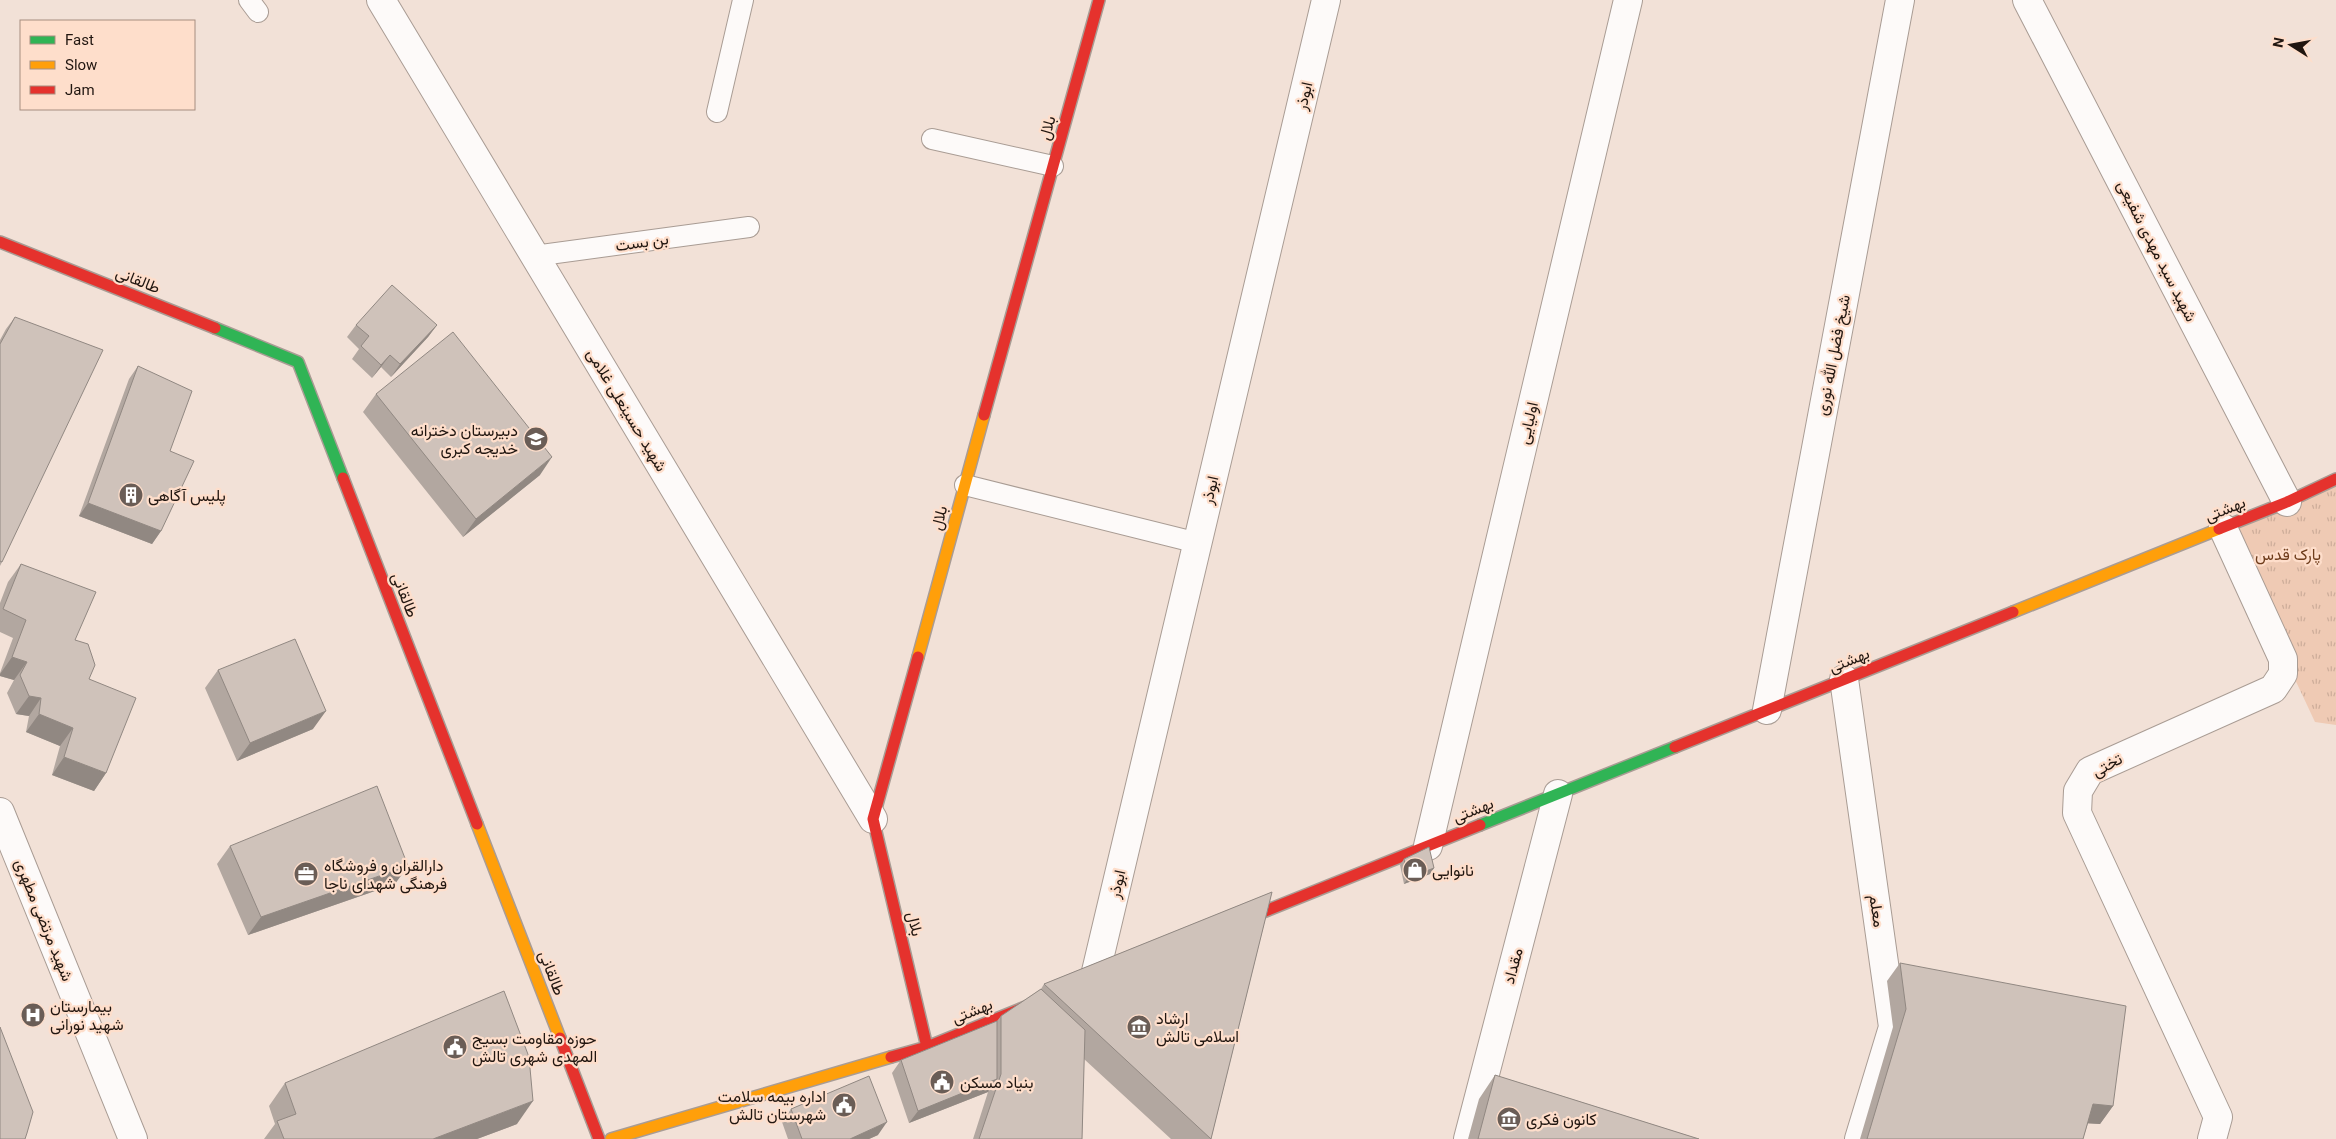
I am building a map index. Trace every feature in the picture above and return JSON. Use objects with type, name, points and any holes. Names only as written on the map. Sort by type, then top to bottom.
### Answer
[{"type":"street","name":"شهید حسینعلی غلامی","points":[[381,0],[873,819]]},
{"type":"street","name":"بلال","points":[[927,1047],[873,819],[1099,0]]},
{"type":"street","name":"ابوذر","points":[[1097,979],[1326,0]]},
{"type":"street","name":"اولیایی","points":[[1428,846],[1628,0]]},
{"type":"street","name":"شیخ فضل الله نوری","points":[[1767,710],[1900,0]]},
{"type":"street","name":"شهید سید مهدی شفیعی","points":[[2027,0],[2287,502]]},
{"type":"street","name":"طالقانی","points":[[0,242],[298,362],[599,1139]]},
{"type":"street","name":"بهشتی","points":[[1220,929],[2223,528],[2287,502],[2336,479]]},
{"type":"street","name":"تختی","points":[[2212,1139],[2218,1117],[2077,813],[2078,790],[2090,771],[2273,689],[2283,674],[2284,659],[2223,528]]},
{"type":"street","name":"معلم","points":[[1844,679],[1893,1027],[1859,1139]]},
{"type":"street","name":"مقداد","points":[[1468,1139],[1488,1101],[1558,794]]},
{"type":"street","name":"شهید مرتضی مطهری","points":[[0,812],[133,1139]]},
{"type":"street","points":[[1249,943],[1256,915]]},
{"type":"street","name":"بهشتی","points":[[611,1139],[927,1047],[1041,1001]]},
{"type":"lane","points":[[717,112],[743,0]]},
{"type":"lane","points":[[932,139],[1053,166]]},
{"type":"lane","name":"بن بست","points":[[534,256],[749,228]]},
{"type":"lane","points":[[965,485],[1198,543]]},
{"type":"green space","name":"پارک قدس","points":[[2336,480],[2336,725],[2315,722],[2224,528]]},
{"type":"building","points":[[392,285],[437,325],[400,364],[390,355],[381,365],[361,346],[369,336],[356,325]]},
{"type":"building","points":[[15,317],[103,350],[2,562],[0,561],[0,344]]},
{"type":"building","points":[[453,332],[552,457],[476,519],[376,394]]},
{"type":"building","points":[[138,366],[192,391],[170,451],[194,461],[161,531],[88,503]]},
{"type":"building","points":[[21,564],[96,592],[75,640],[88,644],[95,665],[89,679],[136,698],[106,773],[64,757],[73,728],[39,714],[41,698],[29,696],[20,675],[27,662],[12,657],[26,620],[3,609]]},
{"type":"building","points":[[295,639],[326,711],[250,743],[218,670]]},
{"type":"building","name":"دارالقران و فروشگاه فرهنگی شهدای ناجا","points":[[377,786],[408,866],[261,917],[230,846]]},
{"type":"building","name":"نانوایی","points":[[1429,847],[1434,868],[1408,878],[1404,859]]},
{"type":"building","name":"ارشاد اسلامی تالش","points":[[1272,892],[1211,1139],[1044,984]]},
{"type":"building","points":[[1900,963],[2126,1006],[2113,1106],[2093,1104],[2083,1139],[1867,1139],[1906,1009]]},
{"type":"building","points":[[1041,989],[1085,1030],[1082,1139],[979,1139],[1001,1074],[1001,1016]]},
{"type":"building","name":"حوزه مقاومت بسیج المهدی شهری تالش","points":[[504,991],[529,1057],[533,1101],[433,1139],[284,1139],[277,1121],[296,1114],[285,1083]]},
{"type":"building","name":"بنیاد مسکن","points":[[997,1021],[997,1079],[918,1111],[901,1060]]},
{"type":"building","points":[[0,1027],[33,1112],[25,1139],[0,1139]]},
{"type":"building","points":[[1495,1075],[1699,1139],[1478,1139]]},
{"type":"building","name":"اداره بیمه سلامت شهرستان تالش","points":[[869,1076],[887,1122],[850,1139],[802,1139],[791,1109]]},
{"type":"traffic: fast","points":[[215,328],[298,362],[343,478]]},
{"type":"traffic: fast","points":[[1480,825],[1675,747]]},
{"type":"traffic: slow","points":[[918,657],[984,415]]},
{"type":"traffic: slow","points":[[2013,612],[2219,529]]},
{"type":"traffic: slow","points":[[477,824],[560,1038]]},
{"type":"traffic: slow","points":[[611,1139],[891,1057]]},
{"type":"traffic: jam","points":[[984,415],[1099,0]]},
{"type":"traffic: jam","points":[[0,242],[215,328]]},
{"type":"traffic: jam","points":[[343,478],[477,824]]},
{"type":"traffic: jam","points":[[2219,529],[2287,502],[2336,479]]},
{"type":"traffic: jam","points":[[1675,747],[2013,612]]},
{"type":"traffic: jam","points":[[918,657],[873,819],[927,1047]]},
{"type":"traffic: jam","points":[[1233,924],[1480,825]]},
{"type":"traffic: jam","points":[[891,1057],[927,1047],[1033,1004]]},
{"type":"traffic: jam","points":[[560,1038],[599,1139]]},
{"type":"place","name":"دبیرستان دخترانه خدیجه کبری","points":[[536,439]]},
{"type":"place","name":"پلیس آگاهی","points":[[131,495]]},
{"type":"place","name":"نانوایی","points":[[1415,870]]},
{"type":"place","name":"دارالقران و فروشگاه فرهنگی شهدای ناجا","points":[[306,874]]},
{"type":"place","name":"بیمارستان شهید نورانی","points":[[33,1015]]},
{"type":"place","name":"ارشاد اسلامی تالش","points":[[1139,1027]]},
{"type":"place","name":"حوزه مقاومت بسیج المهدی شهری تالش","points":[[455,1047]]},
{"type":"place","name":"بنیاد مسکن","points":[[942,1082]]},
{"type":"place","name":"اداره بیمه سلامت شهرستان تالش","points":[[844,1105]]},
{"type":"place","name":"کانون فکری","points":[[1509,1119]]}]
